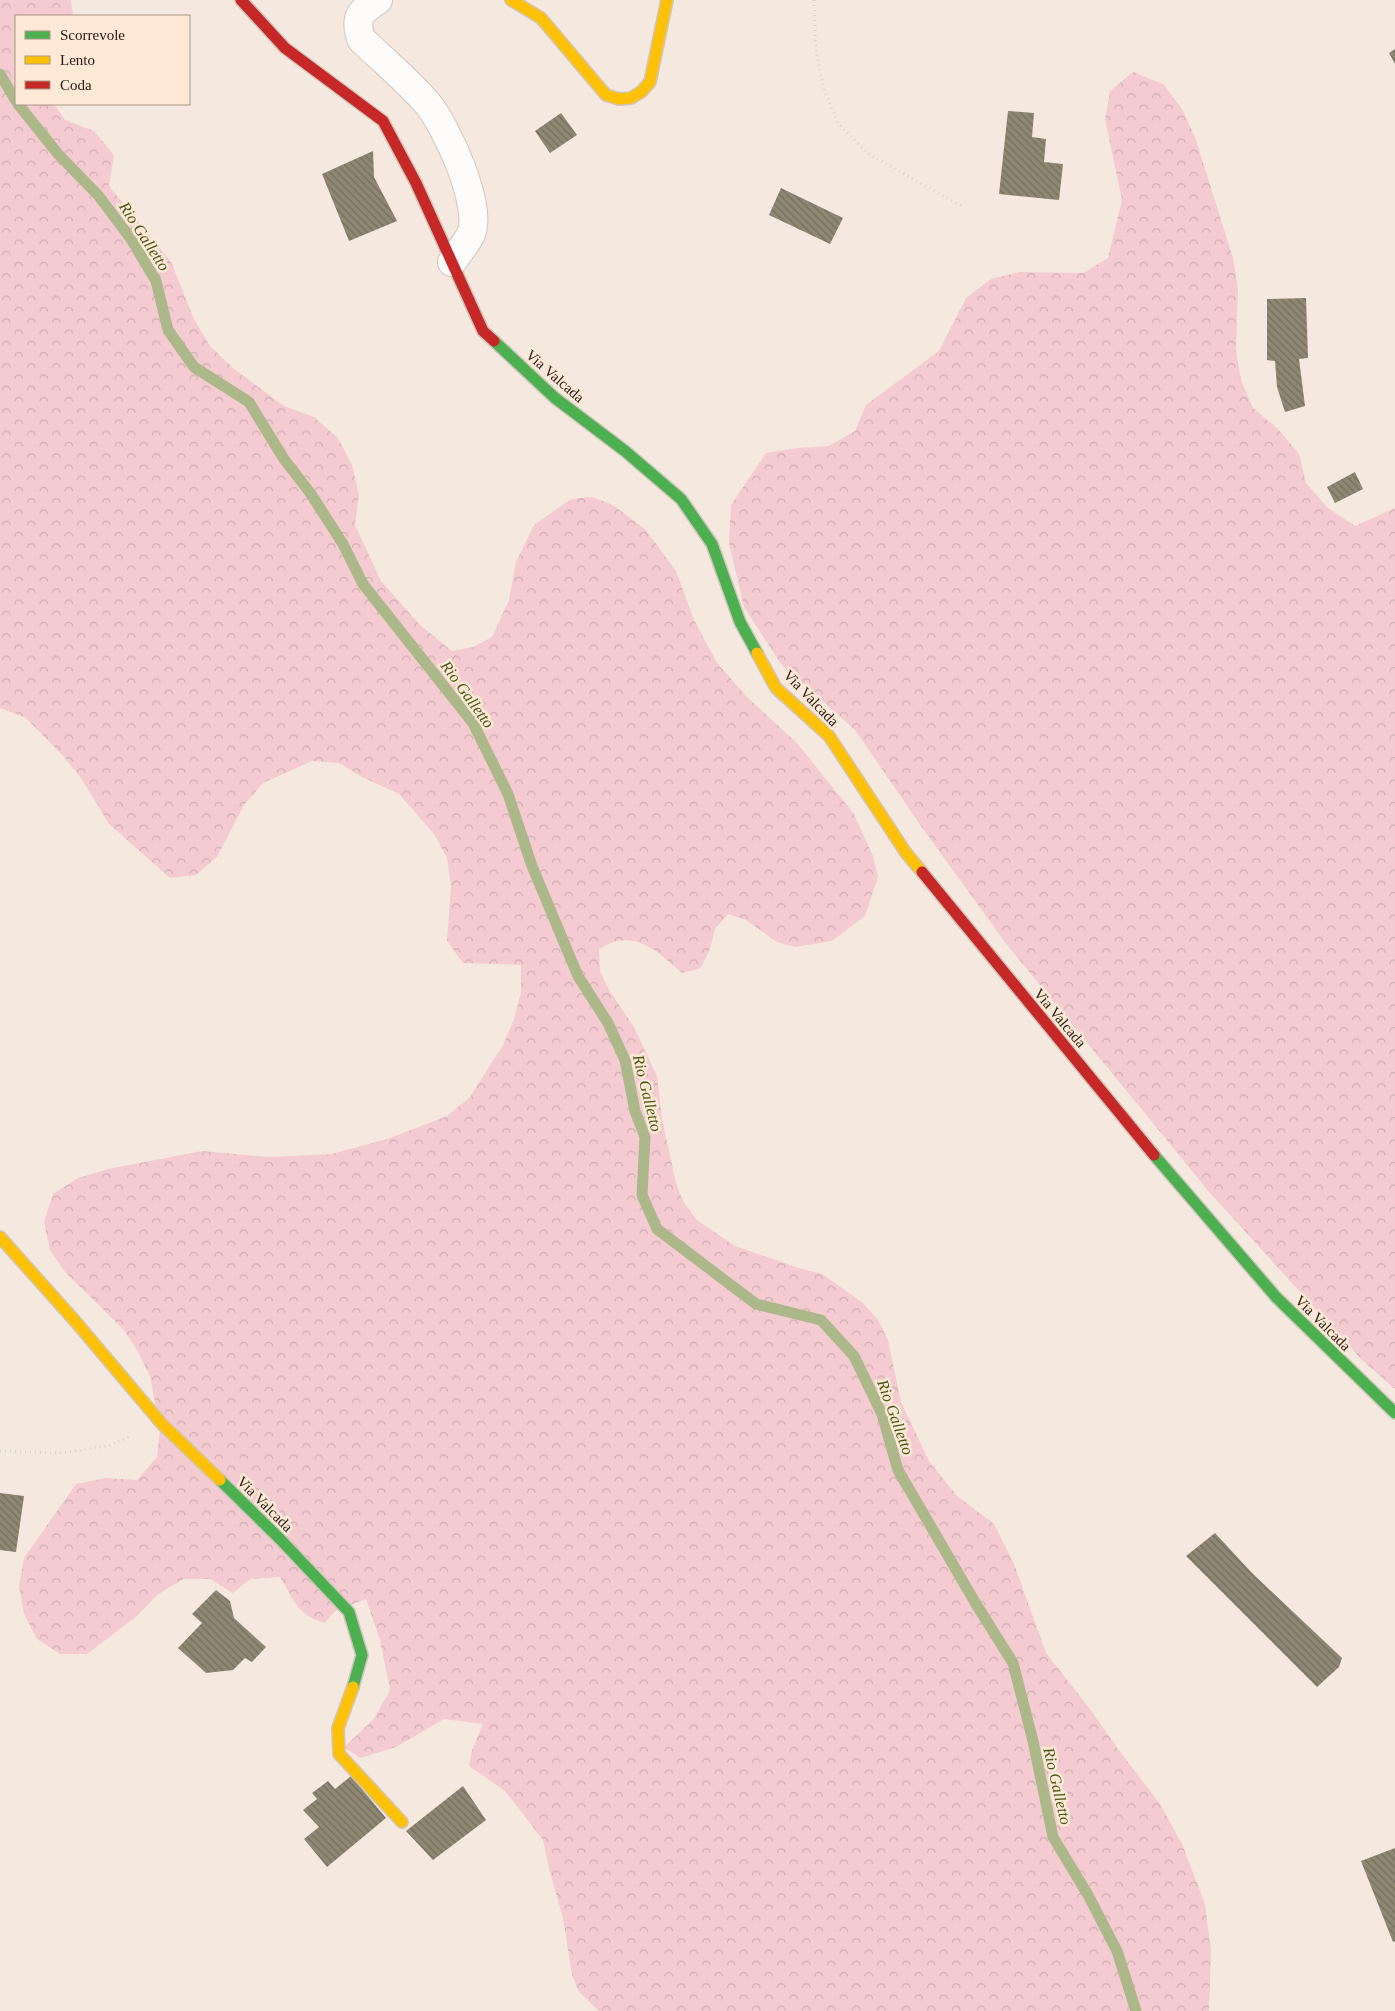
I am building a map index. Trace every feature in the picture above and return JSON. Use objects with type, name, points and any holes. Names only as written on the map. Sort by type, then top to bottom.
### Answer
[{"type":"street","name":"Via Valcada","points":[[241,0],[285,48],[384,121],[416,183],[483,332],[555,398],[625,451],[682,499],[712,544],[740,622],[776,688],[829,736],[906,853],[1189,1198],[1276,1297],[1395,1414]]},
{"type":"street","points":[[378,0],[365,9],[359,17],[357,25],[361,39],[428,104],[450,140],[468,187],[472,207],[472,232],[452,262]]},
{"type":"street","points":[[511,0],[541,18],[606,95],[626,100],[636,97],[644,91],[650,82],[667,0]]},
{"type":"street","name":"Via Valcada","points":[[0,1238],[75,1321],[162,1424],[273,1533],[349,1612],[362,1655],[338,1728],[339,1754],[402,1822]]},
{"type":"path","points":[[814,0],[816,51],[824,89],[838,123],[867,153],[963,207]]},
{"type":"path","points":[[0,1451],[59,1453],[108,1446],[162,1424]]},
{"type":"green space","points":[[0,0],[71,0],[73,15],[15,15],[15,105],[55,105],[65,120],[94,131],[114,155],[109,186],[171,262],[194,319],[210,346],[233,368],[284,406],[314,417],[338,438],[352,465],[359,495],[355,525],[381,581],[420,625],[452,651],[473,647],[492,637],[509,600],[516,562],[534,525],[571,499],[592,497],[613,505],[646,530],[676,571],[694,620],[717,663],[747,697],[797,743],[854,814],[873,856],[878,877],[865,916],[832,941],[795,947],[777,942],[746,920],[728,914],[715,929],[710,949],[701,968],[682,973],[653,949],[627,940],[608,944],[599,949],[600,971],[609,990],[634,1027],[657,1076],[662,1119],[676,1183],[684,1203],[697,1220],[735,1246],[822,1274],[863,1303],[878,1320],[888,1340],[901,1402],[929,1461],[957,1496],[994,1524],[1014,1564],[1046,1653],[1160,1804],[1182,1844],[1205,1904],[1211,1951],[1209,2011],[599,2011],[579,1992],[572,1975],[563,1918],[543,1840],[505,1791],[469,1766],[472,1750],[483,1724],[444,1719],[396,1747],[360,1758],[344,1747],[373,1720],[390,1690],[380,1640],[366,1599],[335,1611],[325,1623],[308,1616],[297,1606],[280,1577],[250,1579],[233,1593],[210,1579],[183,1579],[157,1595],[137,1616],[87,1654],[60,1654],[37,1639],[24,1614],[19,1586],[24,1558],[76,1484],[105,1478],[137,1480],[157,1457],[160,1430],[150,1376],[138,1352],[124,1330],[65,1272],[50,1250],[44,1222],[53,1194],[78,1178],[108,1169],[202,1151],[268,1157],[332,1154],[390,1138],[447,1116],[470,1097],[503,1045],[514,1019],[521,992],[521,965],[463,963],[447,941],[451,886],[447,858],[434,834],[399,794],[362,777],[339,763],[312,761],[263,783],[244,805],[217,857],[196,875],[170,878],[109,824],[81,778],[64,757],[26,718],[0,708]]},
{"type":"green space","points":[[1133,72],[1163,84],[1182,109],[1195,137],[1233,258],[1238,288],[1236,350],[1241,380],[1253,408],[1278,429],[1299,454],[1306,483],[1327,507],[1355,526],[1395,508],[1395,1389],[1362,1360],[1210,1193],[1004,941],[855,730],[781,664],[744,607],[729,543],[731,505],[766,453],[829,446],[855,431],[866,405],[939,351],[966,298],[991,279],[1020,272],[1083,273],[1108,258],[1122,200],[1105,119],[1110,91]]},
{"type":"building","points":[[1395,49],[1395,64],[1389,53]]},
{"type":"building","points":[[1008,111],[1034,113],[1032,137],[1046,139],[1044,162],[1063,164],[1059,200],[999,194]]},
{"type":"building","points":[[561,113],[577,135],[550,153],[535,131]]},
{"type":"building","points":[[373,151],[374,177],[397,221],[349,241],[322,174]]},
{"type":"building","points":[[781,188],[843,218],[830,244],[769,215]]},
{"type":"building","points":[[1306,298],[1308,358],[1299,359],[1305,406],[1285,412],[1277,387],[1275,361],[1267,360],[1267,299]]},
{"type":"building","points":[[1355,472],[1363,489],[1335,503],[1327,487]]},
{"type":"building","points":[[0,1493],[24,1496],[16,1552],[0,1550]]},
{"type":"building","points":[[1215,1533],[1252,1573],[1342,1658],[1339,1667],[1317,1687],[1186,1556]]},
{"type":"building","points":[[216,1590],[230,1601],[234,1618],[266,1647],[252,1662],[245,1658],[233,1670],[206,1673],[178,1648],[202,1623],[192,1614]]},
{"type":"building","points":[[351,1776],[386,1818],[327,1867],[304,1839],[319,1827],[303,1810],[317,1799],[312,1793],[328,1781],[335,1789]]},
{"type":"building","points":[[463,1786],[486,1820],[433,1860],[406,1831]]},
{"type":"building","points":[[1395,1848],[1395,1941],[1393,1942],[1361,1861]]},
{"type":"waterway","name":"Rio Galletto","points":[[0,74],[15,99]]},
{"type":"waterway","name":"Rio Galletto","points":[[19,105],[58,154],[98,195],[131,239],[156,281],[168,330],[194,367],[249,402],[284,459],[311,494],[343,544],[363,584],[473,723],[508,794],[532,866],[578,976],[608,1023],[625,1060],[635,1111],[645,1137],[642,1195],[657,1229],[756,1304],[821,1320],[854,1356],[882,1414],[898,1470],[976,1604],[1013,1663],[1033,1741],[1053,1837],[1088,1895],[1117,1951],[1136,2011]]},
{"type":"traffic: fast","points":[[494,341],[555,398],[625,451],[681,499],[712,544],[740,622],[757,653]]},
{"type":"traffic: fast","points":[[1154,1155],[1276,1297],[1395,1413]]},
{"type":"traffic: fast","points":[[220,1480],[280,1539],[349,1612],[362,1655],[353,1687]]},
{"type":"traffic: slow","points":[[511,0],[541,18],[606,95],[619,99],[631,98],[641,92],[650,82],[667,0]]},
{"type":"traffic: slow","points":[[757,653],[776,688],[829,736],[906,853],[922,872]]},
{"type":"traffic: slow","points":[[0,1237],[75,1321],[162,1424],[220,1480]]},
{"type":"traffic: slow","points":[[353,1687],[338,1728],[339,1754],[402,1822]]},
{"type":"traffic: jam","points":[[241,0],[285,48],[383,121],[416,183],[483,331],[494,341]]},
{"type":"traffic: jam","points":[[922,872],[1154,1155]]}]
